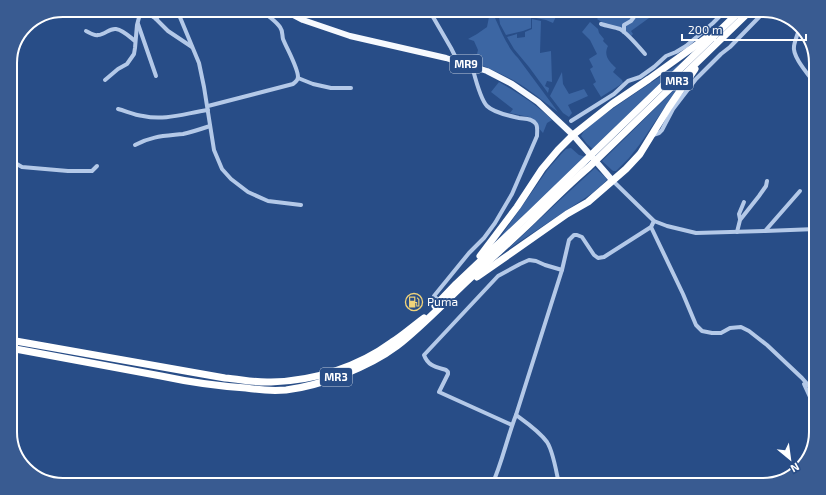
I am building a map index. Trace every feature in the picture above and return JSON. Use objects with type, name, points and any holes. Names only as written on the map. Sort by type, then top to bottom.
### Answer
[{"type":"highway","name":"MR3","points":[[17,341],[225,378],[251,381],[270,382],[310,378],[339,369],[374,353],[392,342],[425,317],[525,220],[586,165],[734,17]]},
{"type":"highway","name":"MR3","points":[[601,150],[744,17]]},
{"type":"highway","points":[[458,286],[517,207],[542,169],[573,135],[612,104],[724,26]]},
{"type":"highway","points":[[458,286],[502,260],[567,214],[588,202],[626,168],[640,154],[691,73],[716,43]]},
{"type":"highway","name":"MR3","points":[[17,349],[208,384],[270,390],[299,388],[326,381],[358,368],[395,347],[428,320],[458,286]]},
{"type":"main road","name":"MR9","points":[[297,17],[350,36],[446,58],[487,71],[512,84],[538,102],[573,135],[612,180]]},
{"type":"street","points":[[105,80],[130,61],[134,54],[140,17]]},
{"type":"street","points":[[153,17],[168,31],[192,47]]},
{"type":"street","points":[[180,17],[199,63],[208,108],[214,150],[222,169],[231,179],[248,192],[268,201],[282,204],[301,205]]},
{"type":"street","points":[[118,109],[152,118],[176,117],[293,84],[298,78],[297,70],[284,40],[282,30],[276,21],[271,17]]},
{"type":"street","points":[[433,17],[458,62]]},
{"type":"street","points":[[624,32],[624,25],[631,21],[634,17]]},
{"type":"street","points":[[571,121],[614,94],[628,81],[640,77],[666,56],[686,46],[719,17]]},
{"type":"street","points":[[651,136],[662,130],[674,109],[696,79],[759,17]]},
{"type":"street","points":[[138,24],[156,76]]},
{"type":"street","points":[[601,24],[620,29],[630,37],[645,54]]},
{"type":"street","points":[[86,31],[98,36],[110,30],[117,29],[136,41]]},
{"type":"street","points":[[798,34],[793,47],[798,60],[809,75]]},
{"type":"street","points":[[440,302],[434,296],[495,223],[512,194],[538,136],[535,122],[495,111],[488,107],[483,101],[472,66]]},
{"type":"street","points":[[298,78],[313,84],[331,88],[352,88]]},
{"type":"street","points":[[135,145],[147,139],[184,134],[210,126]]},
{"type":"street","points":[[17,164],[22,167],[68,171],[92,171],[97,166]]},
{"type":"street","points":[[612,180],[654,221],[667,226],[696,232],[809,229]]},
{"type":"street","points":[[740,220],[766,186],[767,181]]},
{"type":"street","points":[[765,231],[800,191]]},
{"type":"street","points":[[737,232],[740,220],[739,214],[744,202]]},
{"type":"street","points":[[496,478],[562,270],[569,240],[574,235],[582,237],[594,255],[598,258],[604,257],[651,227],[654,221]]},
{"type":"street","points":[[651,227],[696,325],[702,331],[712,333],[721,333],[730,328],[741,327],[749,331],[767,345],[809,386]]},
{"type":"street","points":[[512,425],[439,392],[448,372],[432,366],[424,355],[498,276],[529,260],[562,270]]},
{"type":"street","points":[[448,279],[458,286]]},
{"type":"street","points":[[802,378],[809,394]]},
{"type":"street","points":[[516,415],[533,427],[548,443],[558,478]]},
{"type":"shaded area","points":[[489,17],[495,18],[505,40],[511,49],[558,112],[513,80],[468,59],[467,56],[477,54],[478,50],[474,41],[468,39],[487,27]]},
{"type":"shaded area","points":[[499,17],[531,17],[531,28],[506,35],[500,24]]},
{"type":"shaded area","points":[[531,17],[556,17],[553,23]]},
{"type":"shaded area","points":[[599,17],[632,17],[623,30],[603,23],[597,19]]},
{"type":"shaded area","points":[[634,17],[650,17],[631,31],[633,34],[631,36],[625,32],[625,26]]},
{"type":"shaded area","points":[[532,19],[541,21],[540,53],[551,51],[552,82],[547,81],[545,86],[549,88],[548,93],[514,49],[507,37],[517,34],[517,38],[525,37],[525,32],[532,29]]},
{"type":"shaded area","points":[[590,22],[598,29],[599,33],[604,39],[603,41],[608,46],[606,53],[607,56],[616,68],[613,72],[622,80],[623,83],[601,97],[593,84],[596,82],[590,69],[593,67],[589,59],[597,54],[590,40],[582,32]]},
{"type":"shaded area","points":[[685,60],[594,150],[587,144],[581,136],[590,125]]},
{"type":"shaded area","points":[[562,72],[563,84],[569,94],[584,89],[588,96],[568,105],[572,113],[569,117],[563,113],[550,96]]},
{"type":"shaded area","points":[[499,82],[527,99],[552,120],[547,123],[543,133],[529,117],[510,113],[513,109],[491,92]]},
{"type":"shaded area","points":[[681,83],[640,144],[616,171],[613,171],[602,161]]},
{"type":"shaded area","points":[[571,148],[579,155],[586,157],[499,239],[548,169],[566,149]]},
{"type":"shaded area","points":[[595,168],[607,180],[594,192],[507,250],[559,201]]},
{"type":"place","name":"Puma","points":[[414,302]]}]
